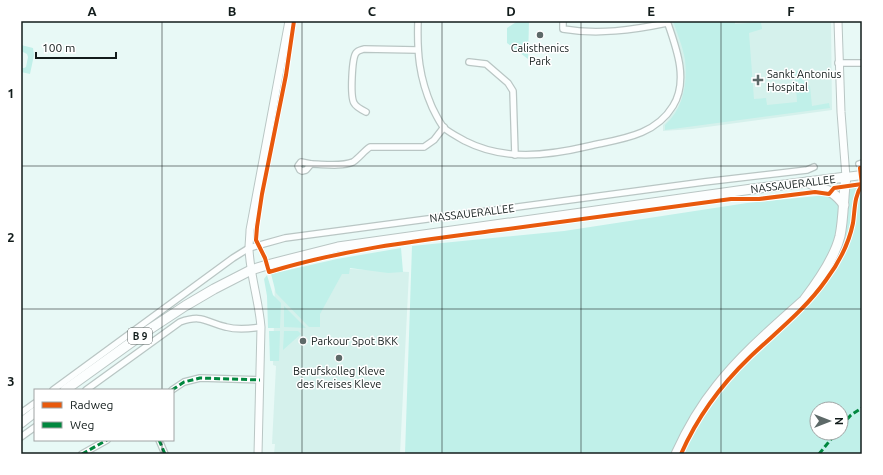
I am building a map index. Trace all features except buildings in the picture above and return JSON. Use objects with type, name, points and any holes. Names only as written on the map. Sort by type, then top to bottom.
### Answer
[{"type":"main road","name":"NASSAUERALLEE","points":[[252,270],[338,247],[862,175]]},
{"type":"main road","points":[[676,454],[698,412],[717,385],[746,353],[804,300],[812,290],[826,267],[838,242],[844,205],[846,177]]},
{"type":"main road","points":[[807,182],[817,188],[831,191],[844,205]]},
{"type":"main road","name":"B 9","points":[[66,389],[147,331],[185,306],[214,289],[252,270]]},
{"type":"main road","points":[[21,423],[34,413]]},
{"type":"street","points":[[258,454],[261,327],[249,245],[251,224],[270,131],[289,21]]},
{"type":"street","points":[[418,21],[417,50],[422,77],[428,97],[444,128],[472,144],[488,150],[515,155],[541,155],[576,150],[631,137],[645,132],[665,116],[674,105],[678,94],[680,77],[679,60],[667,22],[636,29],[595,33],[563,29],[563,21]]},
{"type":"street","points":[[838,21],[840,112],[846,177]]},
{"type":"street","points":[[366,112],[354,103],[352,93],[353,60],[358,50],[417,50]]},
{"type":"street","points":[[469,62],[486,64],[508,83],[513,91],[515,155]]},
{"type":"street","points":[[838,63],[862,63]]},
{"type":"street","points":[[311,164],[348,163],[354,161],[364,150],[370,147],[424,147],[434,140],[444,128]]},
{"type":"street","name":"NASSAUERALLEE","points":[[54,389],[249,245],[285,238],[704,182],[807,170],[814,167]]},
{"type":"street","points":[[87,389],[180,322],[197,317],[226,327],[242,329],[261,327]]},
{"type":"street","points":[[174,389],[184,382],[200,378],[260,380]]},
{"type":"street","points":[[21,414],[34,404]]},
{"type":"street","points":[[21,437],[34,428]]},
{"type":"street","points":[[82,454],[105,441]]},
{"type":"street","points":[[159,441],[165,454]]},
{"type":"shaded area","points":[[518,21],[529,21],[528,59],[507,43],[507,28]]},
{"type":"shaded area","name":"Sankt Antonius Hospital","points":[[671,21],[831,21],[832,110],[692,129],[663,131],[663,125],[677,108],[681,100],[684,86],[683,61]]},
{"type":"shaded area","points":[[673,21],[735,21],[735,24],[761,22],[762,29],[749,33],[754,99],[766,98],[767,105],[797,102],[795,70],[801,73],[798,76],[810,86],[812,106],[829,103],[830,108],[665,130],[665,125],[671,119],[680,103],[686,78],[684,55]]},
{"type":"shaded area","points":[[21,45],[33,48],[34,55],[30,74],[21,72],[21,68],[26,67],[28,57],[27,54],[21,51]]},
{"type":"shaded area","points":[[862,186],[862,454],[405,454],[412,246],[564,231],[747,203],[817,196]]},
{"type":"shaded area","points":[[401,248],[403,272],[388,273],[350,268],[349,274],[342,274],[320,314],[320,327],[309,327],[276,293],[271,274],[337,259]]},
{"type":"shaded area","name":"Berufskolleg Kleve des Kreises Kleve","points":[[351,269],[409,272],[400,454],[274,454],[275,444],[272,444],[276,366],[273,365],[275,276]]},
{"type":"shaded area","points":[[267,275],[273,295],[281,303],[280,328],[268,328],[267,296],[264,279]]},
{"type":"shaded area","points":[[284,306],[306,328],[284,327]]},
{"type":"shaded area","points":[[269,331],[280,331],[279,361],[270,361]]},
{"type":"shaded area","points":[[284,331],[298,331],[301,334],[283,350]]},
{"type":"marked path","points":[[174,389],[184,382],[200,378],[260,380]]},
{"type":"marked path","points":[[849,417],[862,408]]},
{"type":"marked path","points":[[82,454],[105,441]]},
{"type":"marked path","points":[[159,441],[165,454]]},
{"type":"marked path","points":[[819,454],[830,441]]},
{"type":"cycle path","points":[[294,21],[286,75],[262,194],[257,227],[256,240],[265,258],[269,272],[326,257],[383,246],[731,199],[759,199],[815,192],[829,194],[834,188],[862,184]]},
{"type":"cycle path","points":[[681,454],[694,428],[719,391],[739,368],[809,301],[835,267],[846,246],[851,231],[856,198],[862,185],[860,168],[862,168]]},
{"type":"place","name":"Calisthenics Park","points":[[540,35]]},
{"type":"place","name":"Sankt Antonius Hospital","points":[[758,80]]},
{"type":"place","name":"Parkour Spot BKK","points":[[303,341]]},
{"type":"place","name":"Berufskolleg Kleve des Kreises Kleve","points":[[339,358]]}]
